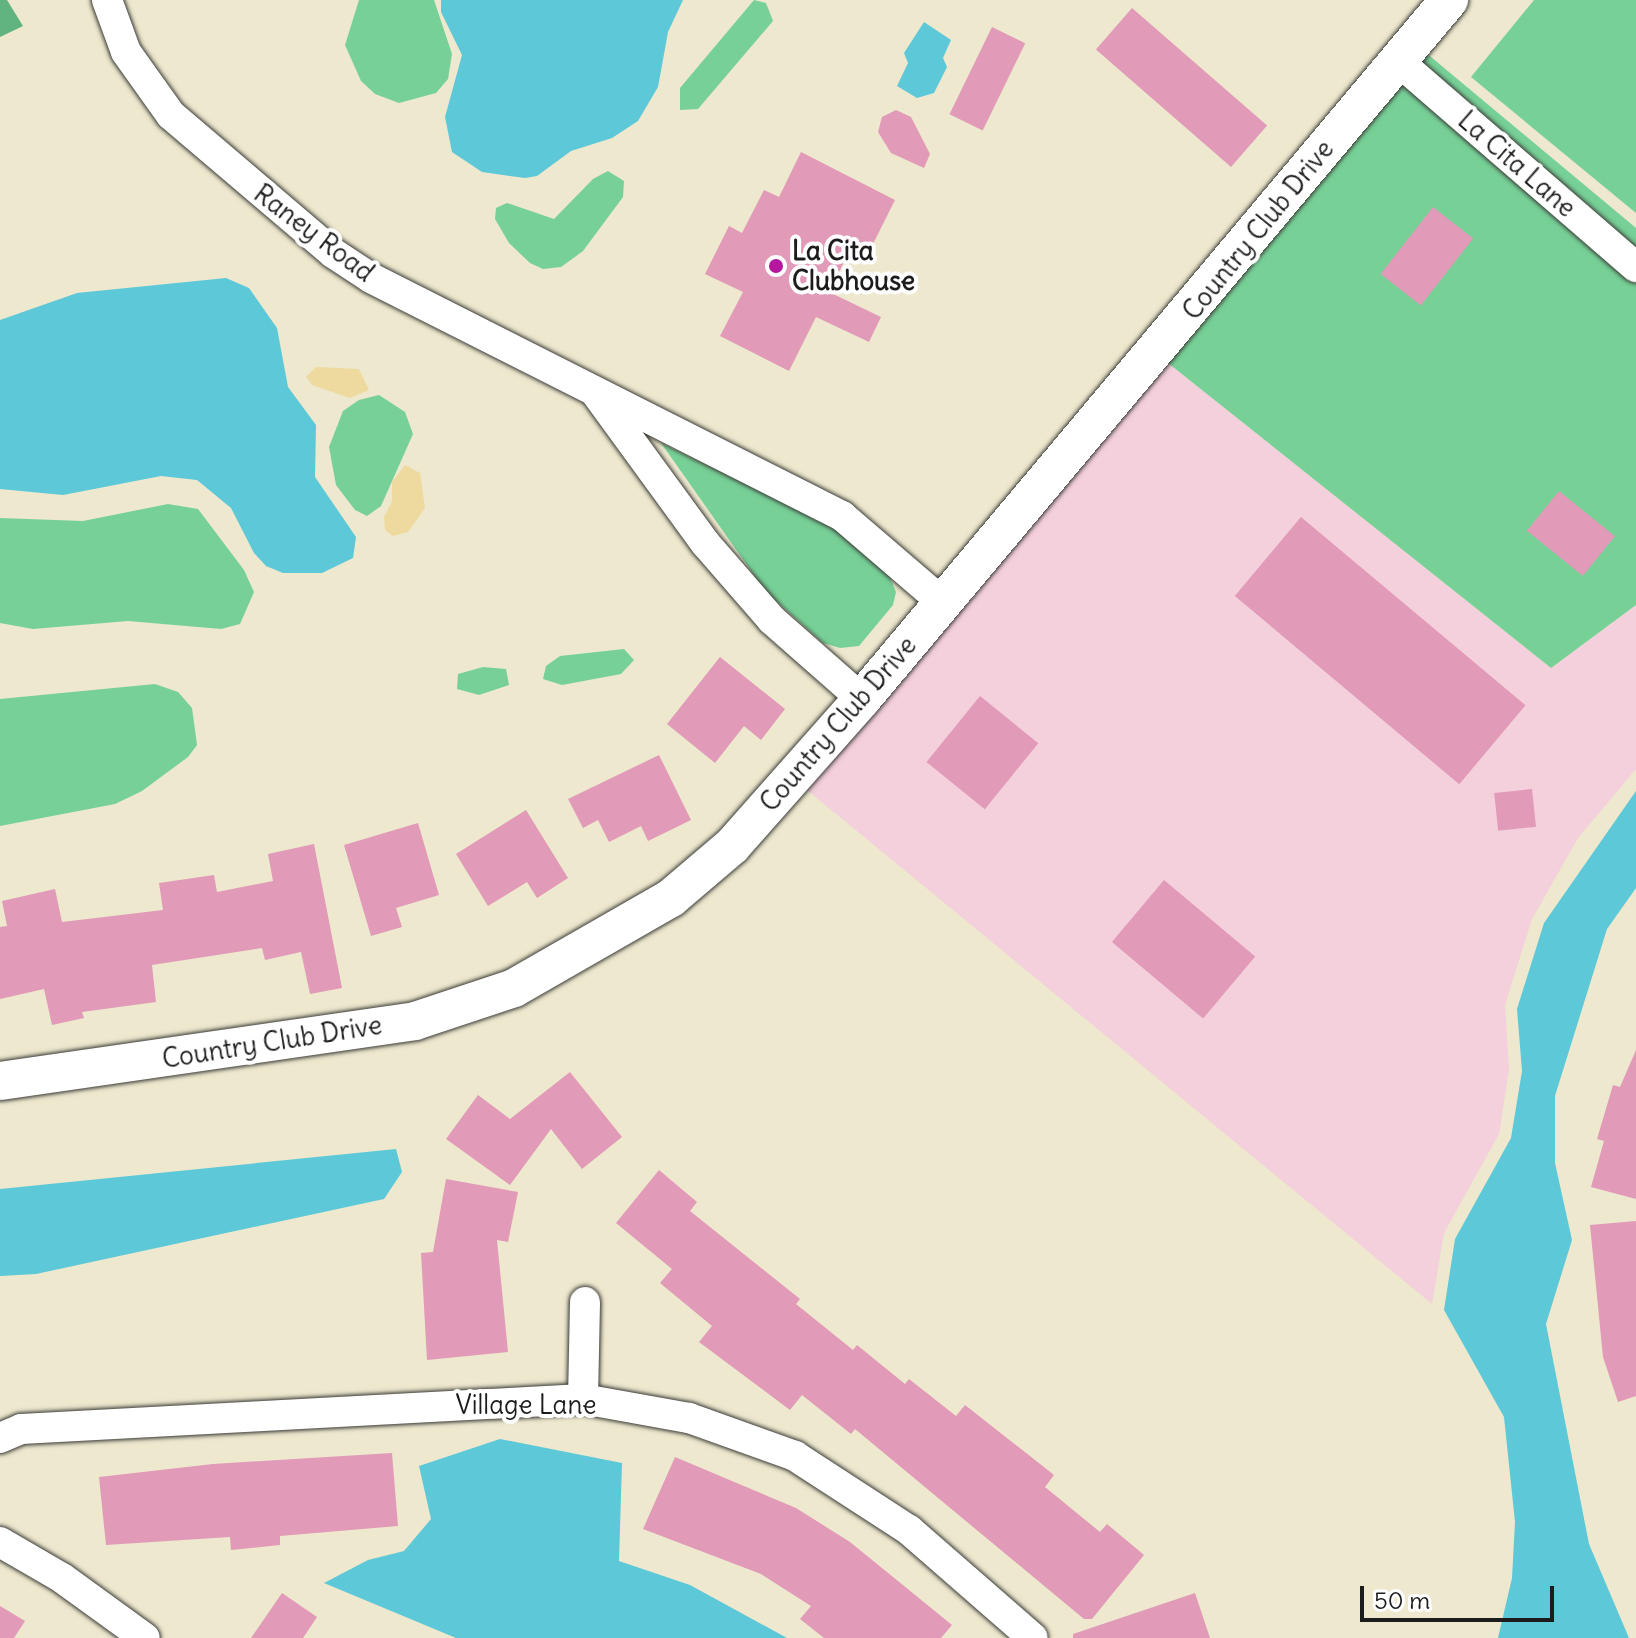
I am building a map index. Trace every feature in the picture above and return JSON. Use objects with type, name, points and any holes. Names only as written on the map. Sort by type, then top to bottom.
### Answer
[{"type":"street","name":"Raney Road","points":[[107,0],[126,52],[149,89],[171,115],[277,209],[371,278],[842,516],[943,603]]},
{"type":"street","name":"Country Club Drive","points":[[0,1081],[415,1021],[514,988],[671,898],[732,846],[862,699],[1449,0]]},
{"type":"street","name":"La Cita Lane","points":[[1398,61],[1636,267]]},
{"type":"street","name":"Raney Road","points":[[592,387],[706,544],[762,609],[862,699]]},
{"type":"street","points":[[583,1399],[585,1302]]},
{"type":"street","name":"Village Lane","points":[[0,1438],[21,1429],[583,1399],[689,1418],[795,1456],[909,1530],[1033,1638]]},
{"type":"street","points":[[0,1542],[62,1578],[145,1638]]},
{"type":"shaded area","points":[[1168,363],[1551,668],[1636,605],[1636,769],[1578,838],[1532,919],[1505,1005],[1509,1069],[1499,1134],[1444,1233],[1432,1304],[807,790]]},
{"type":"green space","points":[[0,0],[7,0],[23,26],[0,37]]},
{"type":"green space","points":[[359,0],[434,0],[452,54],[448,79],[436,93],[399,103],[375,94],[361,81],[345,45]]},
{"type":"green space","points":[[754,0],[766,3],[773,21],[698,109],[680,110],[680,88]]},
{"type":"green space","points":[[1534,0],[1636,0],[1636,213],[1471,77]]},
{"type":"green space","points":[[1425,52],[1636,228],[1636,605],[1551,668],[1168,363]]},
{"type":"green space","points":[[608,171],[624,181],[623,197],[583,251],[561,267],[543,269],[530,263],[509,243],[495,219],[496,208],[507,203],[554,219],[593,179]]},
{"type":"green space","points":[[379,395],[405,412],[413,434],[381,506],[367,516],[355,510],[336,485],[329,447],[343,411],[359,400]]},
{"type":"green space","points":[[661,443],[827,523],[887,570],[896,592],[893,605],[859,646],[840,648],[823,643],[766,592]]},
{"type":"green space","points":[[168,504],[198,509],[244,570],[254,592],[240,624],[221,629],[128,621],[33,629],[0,623],[0,518],[83,521]]},
{"type":"green space","points":[[624,649],[634,660],[621,674],[562,685],[543,679],[546,666],[560,656]]},
{"type":"green space","points":[[483,667],[506,669],[509,685],[479,695],[457,689],[458,674]]},
{"type":"green space","points":[[155,684],[178,692],[192,708],[197,745],[188,757],[142,791],[115,804],[0,826],[0,699]]},
{"type":"sand","points":[[316,367],[359,369],[369,390],[350,398],[312,385],[306,377]]},
{"type":"sand","points":[[405,465],[420,473],[425,508],[408,532],[393,536],[385,530],[384,517],[392,501],[392,482]]},
{"type":"water","points":[[441,0],[683,0],[668,32],[658,87],[638,121],[612,138],[571,151],[537,176],[525,178],[482,172],[452,152],[445,117],[462,55],[441,12]]},
{"type":"water","points":[[924,22],[951,40],[943,58],[947,67],[934,93],[917,98],[897,86],[908,63],[904,53]]},
{"type":"water","points":[[226,278],[249,288],[277,328],[288,387],[316,425],[315,477],[356,537],[353,558],[322,573],[283,573],[266,566],[254,553],[231,508],[197,480],[161,476],[63,495],[0,489],[0,320],[77,293]]},
{"type":"water","points":[[1636,791],[1636,888],[1607,929],[1555,1096],[1555,1163],[1572,1240],[1546,1324],[1589,1544],[1629,1638],[1498,1638],[1512,1578],[1515,1522],[1504,1417],[1444,1310],[1455,1239],[1511,1138],[1522,1071],[1517,1009],[1544,923]]},
{"type":"water","points":[[396,1149],[402,1172],[384,1199],[36,1274],[0,1276],[0,1189]]},
{"type":"water","points":[[500,1439],[622,1463],[619,1561],[690,1585],[787,1638],[456,1638],[324,1583],[368,1560],[404,1551],[431,1519],[419,1466]]},
{"type":"building","points":[[1132,8],[1267,125],[1231,167],[1096,50]]},
{"type":"building","points":[[992,27],[1025,43],[983,130],[949,114]]},
{"type":"building","points":[[896,110],[911,117],[930,154],[924,168],[891,153],[878,132],[882,117]]},
{"type":"building","name":"La Cita Clubhouse","points":[[801,152],[895,200],[866,258],[850,250],[829,292],[881,317],[869,342],[816,317],[789,371],[720,336],[743,292],[705,274],[729,226],[742,233],[764,190],[779,197]]},
{"type":"building","points":[[1433,207],[1473,238],[1421,305],[1381,274]]},
{"type":"building","points":[[1559,491],[1615,536],[1583,576],[1527,531]]},
{"type":"building","points":[[1301,517],[1525,705],[1459,784],[1235,596]]},
{"type":"building","points":[[720,657],[785,709],[761,740],[744,726],[715,763],[667,724]]},
{"type":"building","points":[[980,696],[1038,743],[985,809],[927,762]]},
{"type":"building","points":[[659,755],[691,820],[648,841],[641,826],[609,842],[598,820],[583,828],[568,799]]},
{"type":"building","points":[[1532,789],[1536,827],[1498,831],[1494,793]]},
{"type":"building","points":[[526,810],[568,878],[537,898],[527,882],[488,906],[456,854]]},
{"type":"building","points":[[418,823],[439,895],[396,908],[402,927],[371,936],[344,845]]},
{"type":"building","points":[[314,844],[342,988],[310,994],[301,952],[265,960],[262,948],[152,965],[156,1002],[82,1012],[84,1018],[52,1025],[44,989],[0,999],[0,927],[7,926],[2,901],[55,889],[62,922],[163,910],[159,883],[214,875],[217,892],[273,881],[268,854]]},
{"type":"building","points":[[1164,880],[1255,956],[1203,1019],[1112,942]]},
{"type":"building","points":[[1636,1050],[1636,1199],[1591,1187],[1604,1141],[1597,1139],[1613,1085],[1620,1087]]},
{"type":"building","points":[[570,1072],[622,1137],[582,1169],[551,1129],[510,1185],[446,1139],[478,1095],[510,1119]]},
{"type":"building","points":[[659,1170],[697,1202],[690,1211],[800,1299],[796,1304],[853,1350],[857,1345],[905,1384],[909,1379],[956,1416],[965,1405],[1054,1475],[1045,1487],[1100,1532],[1107,1524],[1144,1555],[1092,1619],[1084,1619],[855,1429],[851,1434],[802,1395],[790,1410],[699,1342],[712,1326],[660,1283],[672,1269],[616,1223]]},
{"type":"building","points":[[446,1179],[518,1192],[508,1242],[497,1240],[508,1352],[427,1360],[421,1253],[433,1252]]},
{"type":"building","points":[[1636,1221],[1636,1396],[1618,1402],[1603,1357],[1590,1225]]},
{"type":"building","points":[[392,1453],[398,1526],[280,1536],[280,1545],[231,1550],[230,1537],[106,1545],[99,1477],[213,1464]]},
{"type":"building","points":[[675,1457],[796,1508],[850,1542],[952,1625],[941,1638],[824,1638],[800,1619],[811,1606],[761,1574],[643,1529]]},
{"type":"building","points":[[282,1593],[317,1617],[303,1638],[251,1638]]},
{"type":"building","points":[[1195,1593],[1210,1638],[1073,1638],[1073,1634]]},
{"type":"building","points":[[0,1606],[25,1621],[14,1638],[0,1638]]},
{"type":"place","name":"La Cita Clubhouse","points":[[776,266]]}]
